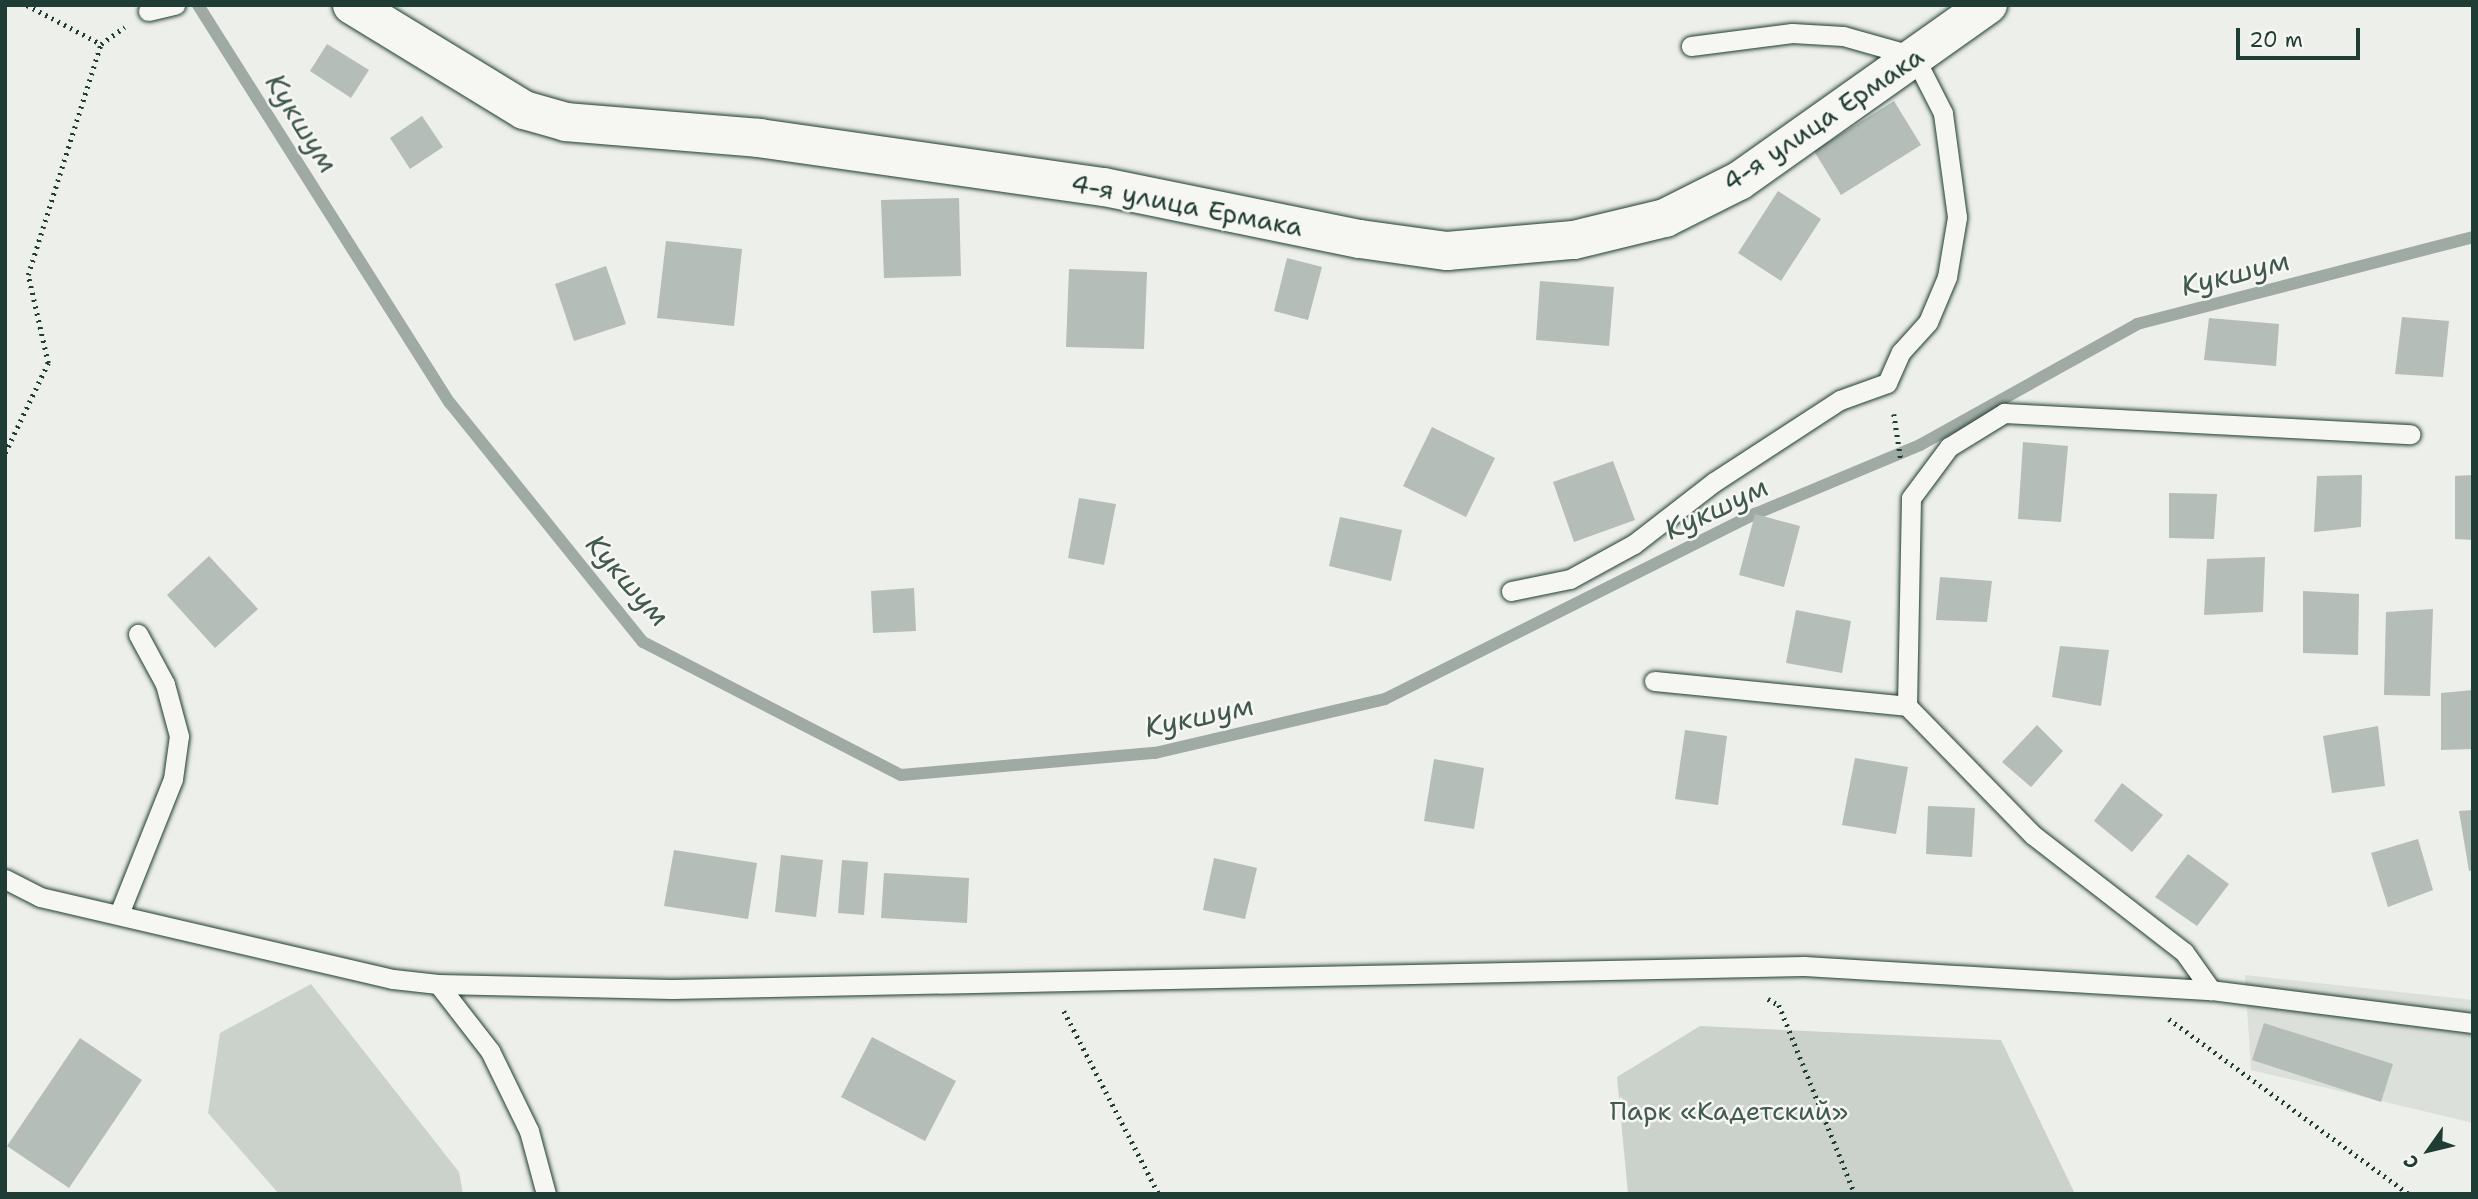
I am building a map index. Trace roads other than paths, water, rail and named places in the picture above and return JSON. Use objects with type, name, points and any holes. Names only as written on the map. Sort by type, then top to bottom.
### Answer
[{"type":"street","name":"4-я улица Ермака","points":[[352,5],[524,110],[566,122],[759,138],[1090,185],[1360,239],[1447,251],[1574,240],[1665,218],[1739,181],[1988,5]]},
{"type":"lane","points":[[148,10],[175,5]]},
{"type":"lane","points":[[1511,591],[1570,579],[1634,544],[1714,482],[1829,408],[1887,383],[1901,352],[1928,322],[1947,277],[1957,217],[1942,113],[1914,56],[1843,36],[1792,33],[1691,46]]},
{"type":"lane","points":[[1907,706],[1911,498],[1949,447],[2004,413],[2410,434]]},
{"type":"lane","points":[[119,914],[173,779],[179,736],[164,684],[138,634]]},
{"type":"lane","points":[[1654,681],[1907,706],[2033,835],[2184,952],[2211,990]]},
{"type":"lane","points":[[5,878],[40,897],[393,979],[438,984],[672,989],[1804,966],[2211,990],[2473,1023]]},
{"type":"lane","points":[[438,984],[490,1051],[529,1131],[546,1194]]},
{"type":"waterway","name":"Кукшум","points":[[198,5],[450,403],[643,642],[901,775],[1155,753],[1385,699],[1755,514],[1920,445],[2137,324],[2473,237]]},
{"type":"park label","name":"Парк «Кадетский»","points":[[1729,1111]]}]
